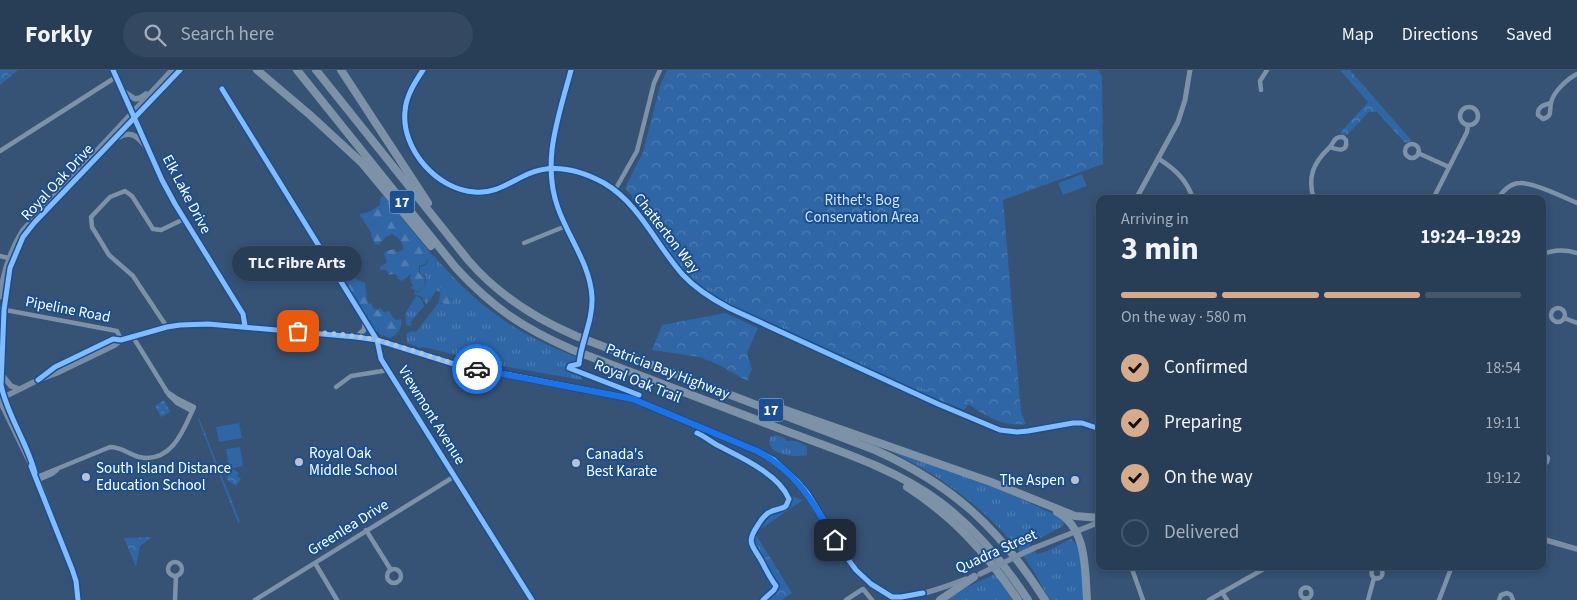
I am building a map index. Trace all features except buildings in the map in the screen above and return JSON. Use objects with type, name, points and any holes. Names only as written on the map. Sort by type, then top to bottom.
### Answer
[{"type":"highway","points":[[257,70],[361,162],[443,260],[477,296],[506,319],[518,323]]},
{"type":"highway","name":"Patricia Bay Highway","points":[[297,70],[456,268],[492,305],[518,323],[573,350],[854,456],[926,492],[955,514],[982,539],[1028,600]]},
{"type":"highway","name":"Patricia Bay Highway","points":[[316,70],[468,260],[497,290],[541,320],[576,336],[875,450],[929,477],[958,498],[995,532],[1022,566],[1045,600]]},
{"type":"highway","points":[[341,70],[406,170],[468,260]]},
{"type":"highway","points":[[680,375],[693,377],[991,482],[1074,516],[1096,519]]},
{"type":"highway","points":[[854,456],[867,466],[903,484],[963,530],[987,557],[1018,600]]},
{"type":"highway","points":[[1037,501],[1061,514],[1076,530],[1083,552],[1087,600]]},
{"type":"highway","points":[[940,600],[977,575]]},
{"type":"main road","name":"Royal Oak Drive","points":[[78,600],[76,581],[72,569],[36,477],[1,399],[2,310],[10,268],[24,237],[40,216],[117,138],[154,89],[172,70]]},
{"type":"main road","name":"Royal Oak Drive","points":[[0,297],[2,268],[23,230],[180,70]]},
{"type":"main road","points":[[123,91],[135,99],[154,89]]},
{"type":"main road","points":[[117,138],[123,134],[132,134],[152,154]]},
{"type":"main road","points":[[1,399],[38,380],[55,368],[113,339],[121,340],[166,327],[208,324],[245,326],[377,340],[454,364],[633,399],[757,451],[780,465],[803,488],[844,555],[856,570],[884,593],[892,597],[901,598]]},
{"type":"main road","points":[[1,373],[11,386],[19,389]]},
{"type":"main road","name":"Quadra Street","points":[[901,598],[923,594],[977,575],[1096,522]]},
{"type":"main road","points":[[1546,540],[1577,549]]},
{"type":"main road","points":[[917,600],[923,594]]},
{"type":"street","name":"Elk Lake Drive","points":[[113,70],[162,180],[243,314],[245,326]]},
{"type":"street","name":"Chatterton Way","points":[[423,70],[408,98],[405,112],[406,128],[410,142],[432,175],[448,186],[464,191],[487,192],[510,184],[527,174],[551,168],[579,172],[615,190],[637,214],[683,275],[704,294],[729,308],[938,404],[1000,430],[1028,431],[1073,422],[1096,428]]},
{"type":"street","points":[[571,70],[552,144],[551,168],[558,207],[581,256],[588,276],[592,296],[592,319]]},
{"type":"street","points":[[615,190],[637,151],[654,83],[660,70]]},
{"type":"street","points":[[1138,195],[1174,131],[1182,111],[1190,70]]},
{"type":"street","points":[[1261,90],[1260,82],[1267,70]]},
{"type":"street","points":[[1550,103],[1562,85],[1577,74]]},
{"type":"street","points":[[0,151],[116,77]]},
{"type":"street","name":"Viewmont Avenue","points":[[222,89],[377,340],[379,354],[532,600]]},
{"type":"street","points":[[1435,195],[1467,132],[1468,125]]},
{"type":"street","points":[[1313,195],[1310,187],[1313,171],[1320,156],[1330,147]]},
{"type":"street","points":[[1418,153],[1449,167]]},
{"type":"street","points":[[1159,159],[1174,169],[1189,188],[1192,195]]},
{"type":"street","points":[[1502,195],[1510,186],[1520,183],[1529,184],[1577,203]]},
{"type":"street","points":[[166,327],[136,280],[109,255],[92,227],[91,217],[110,197],[125,191],[132,196],[153,229],[161,230],[184,219]]},
{"type":"street","points":[[524,243],[566,226]]},
{"type":"street","points":[[1546,253],[1567,250],[1577,253]]},
{"type":"street","points":[[0,256],[8,258]]},
{"type":"street","name":"Pipeline Road","points":[[2,310],[117,331],[121,340]]},
{"type":"street","points":[[1564,318],[1577,323]]},
{"type":"street","points":[[356,337],[364,330],[365,322]]},
{"type":"street","points":[[36,477],[52,474],[58,469],[110,447],[122,448],[144,457],[164,452],[180,438],[193,409],[166,391],[133,337]]},
{"type":"street","points":[[336,387],[350,376],[389,370]]},
{"type":"street","name":"Greenlea Drive","points":[[255,600],[455,476]]},
{"type":"street","points":[[366,530],[391,570]]},
{"type":"street","points":[[315,563],[337,600]]},
{"type":"street","points":[[1132,570],[1143,600]]},
{"type":"street","points":[[1209,600],[1261,570]]},
{"type":"street","points":[[1439,600],[1450,570]]},
{"type":"street","points":[[175,600],[176,576]]},
{"type":"street","points":[[1368,600],[1374,578]]},
{"type":"street","points":[[846,600],[863,589],[872,600]]},
{"type":"street","points":[[1222,592],[1227,600]]},
{"type":"street","points":[[1499,600],[1501,595],[1507,593],[1513,600]]},
{"type":"green space","points":[[0,70],[18,70],[0,85]]},
{"type":"green space","name":"Rithet's Bog Conservation Area","points":[[667,70],[1099,70],[1102,77],[1103,164],[1003,200],[1021,412],[1026,424],[1005,423],[986,416],[952,392],[948,400],[730,300],[716,292],[693,273],[645,210],[625,188],[643,152],[660,86]]},
{"type":"green space","points":[[1340,70],[1350,70],[1412,141],[1405,143],[1377,112],[1369,112],[1347,135],[1340,133],[1368,102]]},
{"type":"green space","points":[[1082,174],[1087,186],[1063,195],[1058,183]]},
{"type":"green space","points":[[383,195],[433,256],[425,264],[419,266],[419,273],[425,277],[425,282],[423,288],[417,292],[410,287],[413,286],[410,279],[411,274],[402,281],[397,278],[397,275],[389,275],[386,270],[379,268],[387,262],[384,254],[386,251],[395,249],[397,252],[403,250],[400,240],[392,234],[378,245],[375,244],[371,236],[372,234],[360,217],[360,214],[371,211],[380,205],[380,199]]},
{"type":"green space","points":[[636,195],[927,389],[924,394],[715,298],[690,277],[659,239],[632,198]]},
{"type":"green space","points":[[434,256],[466,290],[499,317],[536,339],[579,358],[576,365],[569,366],[567,370],[582,375],[582,380],[491,364],[424,347],[420,348],[407,343],[406,334],[412,331],[416,332],[439,302],[442,304],[453,299],[453,292],[441,287],[440,292],[436,291],[427,304],[422,297],[414,294],[415,291],[417,293],[422,290],[425,284],[426,276],[420,273],[420,267],[426,265],[429,258]]},
{"type":"green space","points":[[355,269],[357,272],[354,274],[357,280],[365,283],[368,304],[371,303],[373,308],[377,310],[380,308],[384,312],[389,311],[396,320],[401,319],[399,330],[391,338],[381,335],[375,330],[346,283],[346,275]]},
{"type":"green space","points":[[450,286],[453,289],[453,302],[448,305],[439,302],[441,287]]},
{"type":"green space","points":[[416,296],[421,299],[424,306],[410,323],[412,325],[409,326],[406,324],[405,314]]},
{"type":"green space","points":[[725,313],[758,328],[747,353],[752,369],[747,381],[719,365],[699,357],[652,350],[662,325]]},
{"type":"green space","points":[[919,374],[972,399],[964,410],[924,394],[927,388]]},
{"type":"green space","points":[[164,400],[170,412],[161,417],[155,406]]},
{"type":"green space","points":[[198,419],[240,522],[238,523]]},
{"type":"green space","points":[[239,423],[242,438],[219,442],[216,427]]},
{"type":"green space","points":[[776,435],[787,441],[794,441],[807,446],[807,455],[795,456],[776,451],[769,443],[770,437]]},
{"type":"green space","points":[[240,447],[243,466],[229,469],[226,449]]},
{"type":"green space","points":[[895,452],[1000,489],[1062,518],[1063,526],[1029,544],[1037,554],[1071,539],[1076,544],[1081,558],[1085,600],[1050,600],[1020,551],[989,518],[953,488]]},
{"type":"green space","points":[[233,469],[239,473],[237,476],[241,479],[236,486],[226,479]]},
{"type":"green space","points":[[782,493],[803,500],[755,533],[792,593],[782,600],[761,600],[769,591],[771,584],[760,562],[750,548],[750,533],[765,512],[773,507],[785,504],[786,498]]},
{"type":"green space","points":[[152,537],[140,546],[136,567],[124,538]]},
{"type":"green space","points":[[995,574],[1013,600],[945,600],[956,592]]},
{"type":"waterway","points":[[0,82],[13,70]]},
{"type":"cycle path","points":[[113,70],[162,180],[243,314],[245,326]]},
{"type":"cycle path","points":[[35,473],[1,385],[4,310],[10,268],[23,237],[35,222],[180,70]]},
{"type":"cycle path","points":[[423,70],[407,100],[405,125],[415,153],[435,176],[447,184],[461,190],[482,192],[496,189],[528,174],[547,169],[566,170],[586,175],[604,183],[628,202],[683,275],[704,293],[729,308],[938,404],[1000,430],[1028,431],[1073,423],[1082,423],[1096,428]]},
{"type":"cycle path","name":"Royal Oak Trail","points":[[571,70],[557,121],[551,156],[551,173],[558,208],[587,274],[592,306],[579,364],[569,368],[639,395]]},
{"type":"cycle path","points":[[222,89],[377,340],[381,359],[532,600]]},
{"type":"cycle path","name":"Royal Oak Trail","points":[[38,380],[55,367],[113,339],[121,340],[167,327],[208,324],[377,340],[454,364],[633,399],[757,451],[774,460],[808,494],[845,555],[856,570],[871,584],[892,597],[923,593]]},
{"type":"cycle path","points":[[697,433],[768,474],[784,490],[789,499],[786,506],[765,515],[752,536],[753,548],[776,586],[763,600]]},
{"type":"cycle path","points":[[31,466],[72,569],[76,581],[78,600]]},
{"type":"way so far","points":[[298,331],[377,340],[445,362],[477,369]]},
{"type":"place","name":"TLC Fibre Arts","points":[[298,331]]},
{"type":"place","name":"Royal Oak Middle School","points":[[299,462]]},
{"type":"place","name":"Canada's Best Karate","points":[[576,463]]},
{"type":"place","name":"South Island Distance Education School","points":[[86,477]]},
{"type":"place","name":"The Aspen","points":[[1075,480]]},
{"type":"route","points":[[477,369],[633,399],[757,451],[774,460],[796,480],[808,494],[835,540]]}]
